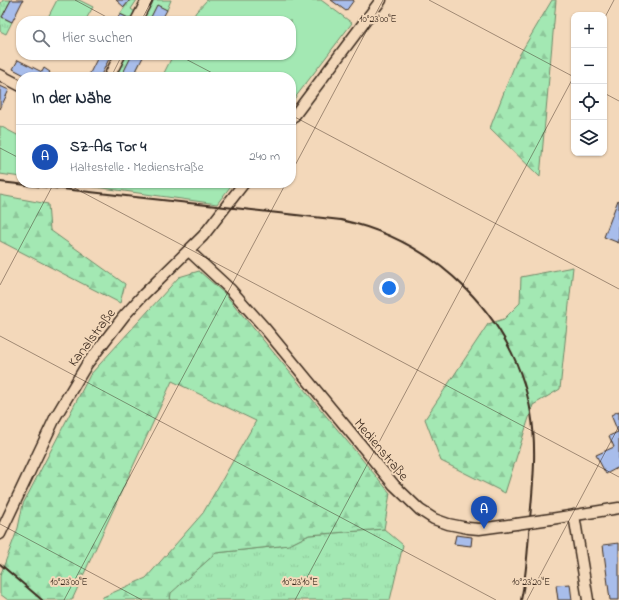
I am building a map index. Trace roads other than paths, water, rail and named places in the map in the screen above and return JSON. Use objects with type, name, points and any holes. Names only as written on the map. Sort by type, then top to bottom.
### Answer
[{"type":"street","points":[[139,16],[147,0]]},
{"type":"street","points":[[296,113],[381,0]]},
{"type":"street","points":[[112,72],[118,60]]},
{"type":"street","points":[[0,75],[16,83]]},
{"type":"street","name":"Kanalstraße","points":[[0,534],[56,416],[87,364],[124,316],[143,295],[189,251],[213,225],[240,188]]},
{"type":"street","name":"Medienstraße","points":[[189,251],[227,286],[249,311],[394,485],[409,501],[434,519],[448,524],[479,530],[619,508]]},
{"type":"street","points":[[574,515],[588,600]]},
{"type":"railway","points":[[0,182],[16,184]]},
{"type":"railway","points":[[54,188],[341,220],[376,230],[408,245],[438,265],[465,288],[488,315],[508,345],[522,378],[531,413],[534,439],[533,479],[527,560],[521,600]]},
{"type":"railway","points":[[0,564],[42,600]]},
{"type":"place","name":"SZ-AG Tor 4","points":[[484,529]]}]
